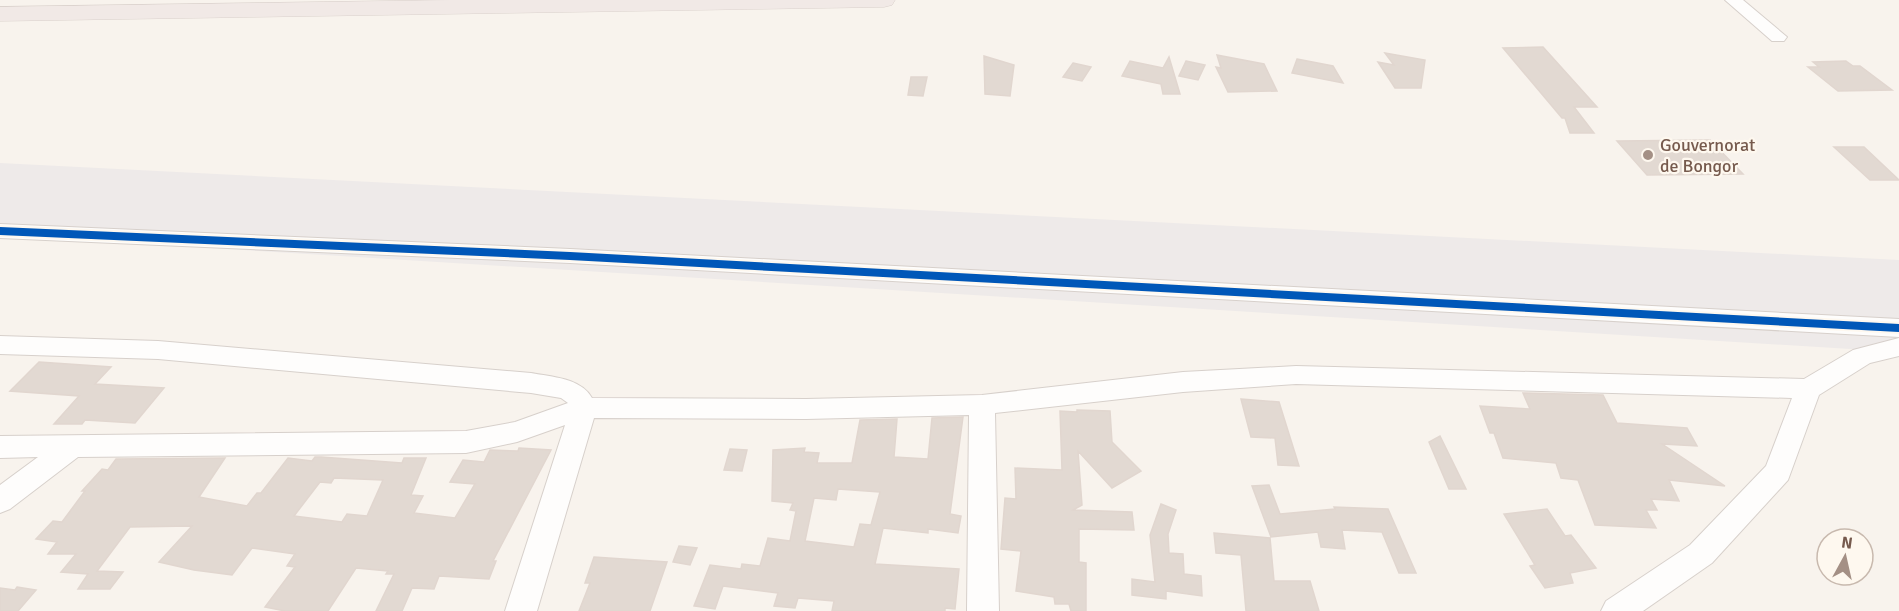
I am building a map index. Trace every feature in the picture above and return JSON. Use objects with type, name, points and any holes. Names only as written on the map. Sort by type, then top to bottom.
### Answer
[{"type":"highway","points":[[0,14],[884,0]]},
{"type":"street","points":[[1732,0],[1778,38]]},
{"type":"street","points":[[0,231],[594,258],[1899,328]]},
{"type":"street","points":[[0,345],[158,350],[531,383],[567,390],[578,396],[584,408],[520,611]]},
{"type":"street","points":[[0,447],[457,443],[517,432],[584,408],[806,409],[982,405],[1183,382],[1296,375],[1808,389],[1862,357],[1899,347]]},
{"type":"street","points":[[1617,611],[1701,554],[1778,472],[1808,389]]},
{"type":"street","points":[[982,405],[983,611]]},
{"type":"street","points":[[0,501],[74,445]]},
{"type":"building","points":[[1543,47],[1597,107],[1574,107],[1594,133],[1570,133],[1565,118],[1562,118],[1503,48]]},
{"type":"building","points":[[1385,53],[1425,60],[1421,88],[1395,88],[1378,62],[1394,65]]},
{"type":"building","points":[[1217,55],[1264,64],[1277,91],[1228,92],[1216,67],[1221,68]]},
{"type":"building","points":[[984,56],[1014,65],[1010,96],[985,94]]},
{"type":"building","points":[[1169,57],[1180,94],[1163,94],[1161,84],[1122,76],[1130,61],[1163,68]]},
{"type":"building","points":[[1297,59],[1333,66],[1343,83],[1292,73]]},
{"type":"building","points":[[1186,61],[1205,65],[1198,80],[1179,76]]},
{"type":"building","points":[[1846,61],[1853,66],[1860,66],[1892,90],[1838,91],[1808,67],[1819,67],[1813,62]]},
{"type":"building","points":[[1073,63],[1091,67],[1082,81],[1063,77]]},
{"type":"building","points":[[911,77],[927,77],[923,96],[908,95]]},
{"type":"building","points":[[1710,140],[1743,174],[1647,175],[1617,141]]},
{"type":"building","points":[[1834,147],[1864,147],[1899,180],[1870,180]]},
{"type":"building","points":[[39,362],[111,367],[95,384],[164,388],[135,423],[85,420],[82,424],[54,424],[79,396],[10,391]]},
{"type":"building","points":[[1523,393],[1603,395],[1617,423],[1687,428],[1697,446],[1662,444],[1725,486],[1669,480],[1679,501],[1651,499],[1657,510],[1646,510],[1656,528],[1595,525],[1578,480],[1561,478],[1556,463],[1503,458],[1494,433],[1490,433],[1480,406],[1530,409]]},
{"type":"building","points":[[1241,399],[1279,402],[1299,466],[1278,465],[1275,438],[1251,437]]},
{"type":"building","points":[[1077,410],[1110,411],[1112,442],[1141,471],[1112,488],[1078,451],[1082,505],[1073,510],[1132,512],[1134,530],[1079,529],[1079,562],[1086,563],[1086,611],[1071,611],[1069,604],[1055,604],[1054,597],[1016,591],[1021,551],[1001,549],[1005,498],[1016,499],[1015,468],[1062,470],[1060,411],[1077,412]]},
{"type":"building","points":[[963,417],[950,514],[961,516],[958,533],[928,529],[928,533],[883,528],[875,564],[959,569],[955,609],[945,608],[945,611],[832,611],[834,601],[798,598],[795,608],[774,606],[778,593],[723,586],[715,609],[694,606],[710,565],[741,569],[742,564],[760,566],[768,538],[790,541],[796,511],[790,510],[793,503],[772,501],[773,450],[805,448],[804,452],[819,453],[817,463],[852,463],[860,420],[897,419],[894,457],[928,459],[932,418]],"holes":[[[838,489],[880,492],[871,525],[860,524],[854,547],[805,541],[814,498],[836,500]]]},
{"type":"building","points":[[1440,436],[1466,489],[1449,489],[1429,442]]},
{"type":"building","points":[[519,448],[551,450],[493,561],[496,561],[489,579],[439,576],[434,589],[412,588],[402,611],[376,611],[394,574],[386,574],[388,571],[356,568],[328,611],[285,611],[265,607],[295,567],[287,566],[295,554],[252,548],[232,575],[159,562],[192,526],[130,527],[97,571],[123,572],[110,589],[78,589],[88,574],[61,572],[76,554],[48,554],[57,542],[36,539],[53,521],[62,522],[85,491],[82,491],[102,469],[108,470],[116,459],[225,458],[199,497],[247,506],[257,493],[261,493],[288,458],[312,461],[315,457],[321,457],[402,463],[404,458],[426,458],[411,495],[423,496],[414,513],[455,518],[475,484],[450,482],[463,460],[484,462],[490,450],[518,451]],"holes":[[[334,478],[383,480],[367,516],[347,514],[342,522],[294,516],[320,482],[331,483]]]},
{"type":"building","points":[[730,449],[747,450],[742,471],[724,470]]},
{"type":"building","points":[[1269,485],[1280,514],[1335,509],[1334,507],[1388,509],[1416,573],[1399,573],[1382,532],[1342,530],[1345,549],[1321,547],[1318,532],[1271,537],[1252,486]]},
{"type":"building","points":[[1161,504],[1176,510],[1168,534],[1169,553],[1183,554],[1184,574],[1201,576],[1202,596],[1166,591],[1166,599],[1132,595],[1132,579],[1155,582],[1150,535]]},
{"type":"building","points":[[1547,509],[1565,536],[1571,535],[1596,568],[1570,573],[1573,583],[1545,588],[1530,566],[1535,565],[1504,514]]},
{"type":"building","points":[[1214,533],[1270,538],[1274,581],[1310,581],[1319,611],[1246,611],[1241,555],[1216,553]]},
{"type":"building","points":[[679,546],[697,548],[690,565],[673,562]]},
{"type":"building","points":[[594,557],[667,562],[650,611],[579,611],[590,583],[585,583]]},
{"type":"building","points":[[17,587],[36,590],[18,611],[0,611],[0,588],[15,590]]},
{"type":"runway","points":[[0,199],[1899,306]]},
{"type":"cycle path","points":[[0,231],[570,256],[1899,328]]},
{"type":"place","name":"Gouvernorat de Bongor","points":[[1648,155]]}]
